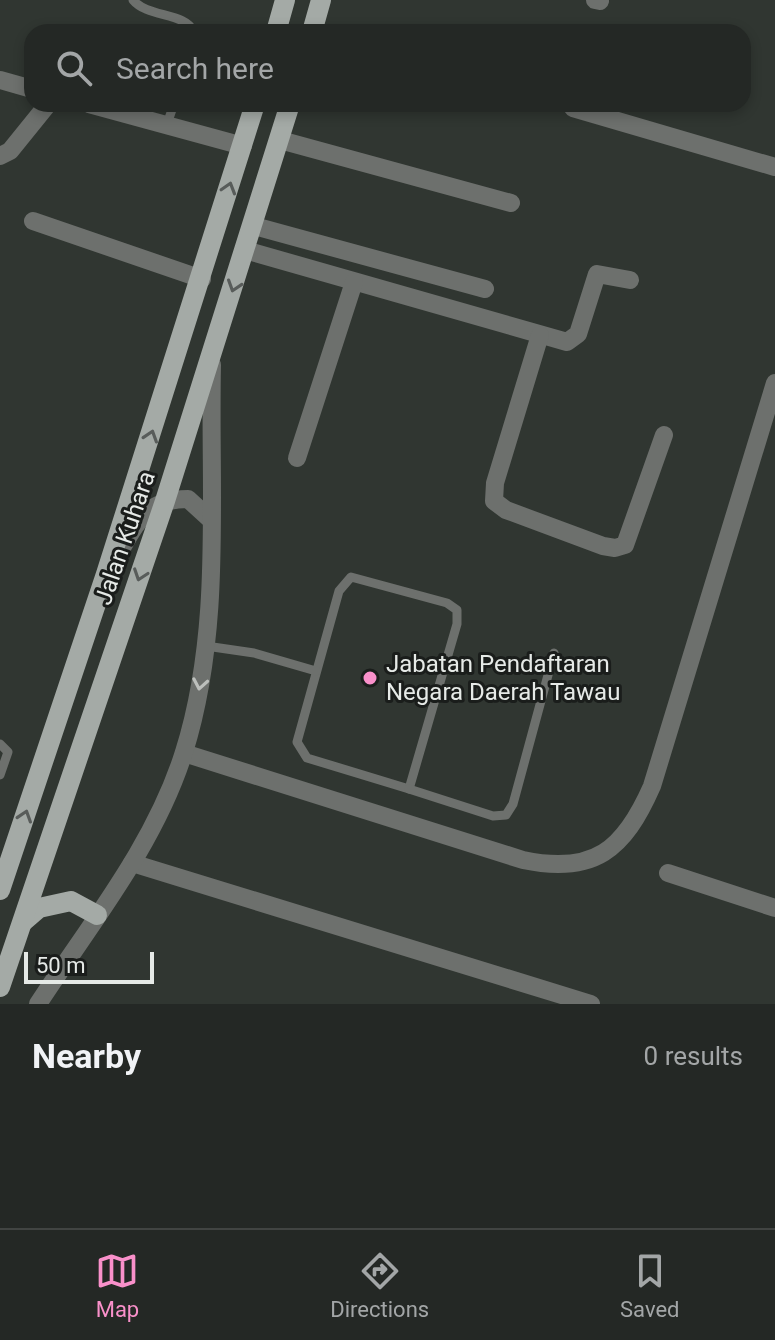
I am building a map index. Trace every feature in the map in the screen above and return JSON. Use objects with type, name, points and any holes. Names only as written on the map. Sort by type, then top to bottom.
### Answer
[{"type":"main road","points":[[278,24],[285,0]]},
{"type":"main road","points":[[314,24],[321,0]]},
{"type":"main road","name":"Jalan Kuhara","points":[[0,890],[7,854],[106,574],[253,112]]},
{"type":"main road","name":"Jalan Kuhara","points":[[0,987],[165,501],[288,112]]},
{"type":"main road","points":[[24,921],[39,908],[71,901],[97,915]]},
{"type":"street","points":[[0,80],[24,87]]},
{"type":"street","points":[[0,156],[10,151],[42,112]]},
{"type":"street","points":[[120,112],[243,146]]},
{"type":"street","points":[[587,112],[775,167]]},
{"type":"street","points":[[280,140],[511,203]]},
{"type":"street","points":[[33,221],[202,279]]},
{"type":"street","points":[[254,226],[485,289]]},
{"type":"street","points":[[245,250],[567,342],[578,334],[597,274],[630,280]]},
{"type":"street","points":[[297,458],[354,282]]},
{"type":"street","points":[[540,335],[495,483],[494,501],[506,510],[603,546],[615,548],[625,545],[664,435]]},
{"type":"street","points":[[38,1004],[132,863],[157,818],[184,753],[206,646],[212,355]]},
{"type":"street","points":[[184,753],[523,860],[565,867],[589,861],[607,851],[630,829],[652,786],[775,383]]},
{"type":"street","points":[[106,574],[144,511],[165,501],[188,499],[210,519]]},
{"type":"street","points":[[132,863],[591,1004]]},
{"type":"street","points":[[668,873],[775,908]]},
{"type":"lane","points":[[133,0],[143,10],[189,24]]},
{"type":"lane","points":[[167,124],[171,112]]},
{"type":"lane","points":[[409,789],[457,624],[457,610],[447,603],[351,577],[339,591],[298,734],[303,756],[493,816],[506,815],[513,804],[554,653]]},
{"type":"lane","points":[[206,646],[254,653],[316,671]]},
{"type":"lane","points":[[0,744],[8,752],[8,759],[0,775]]},
{"type":"place","name":"Jabatan Pendaftaran Negara Daerah Tawau","points":[[370,678]]}]
